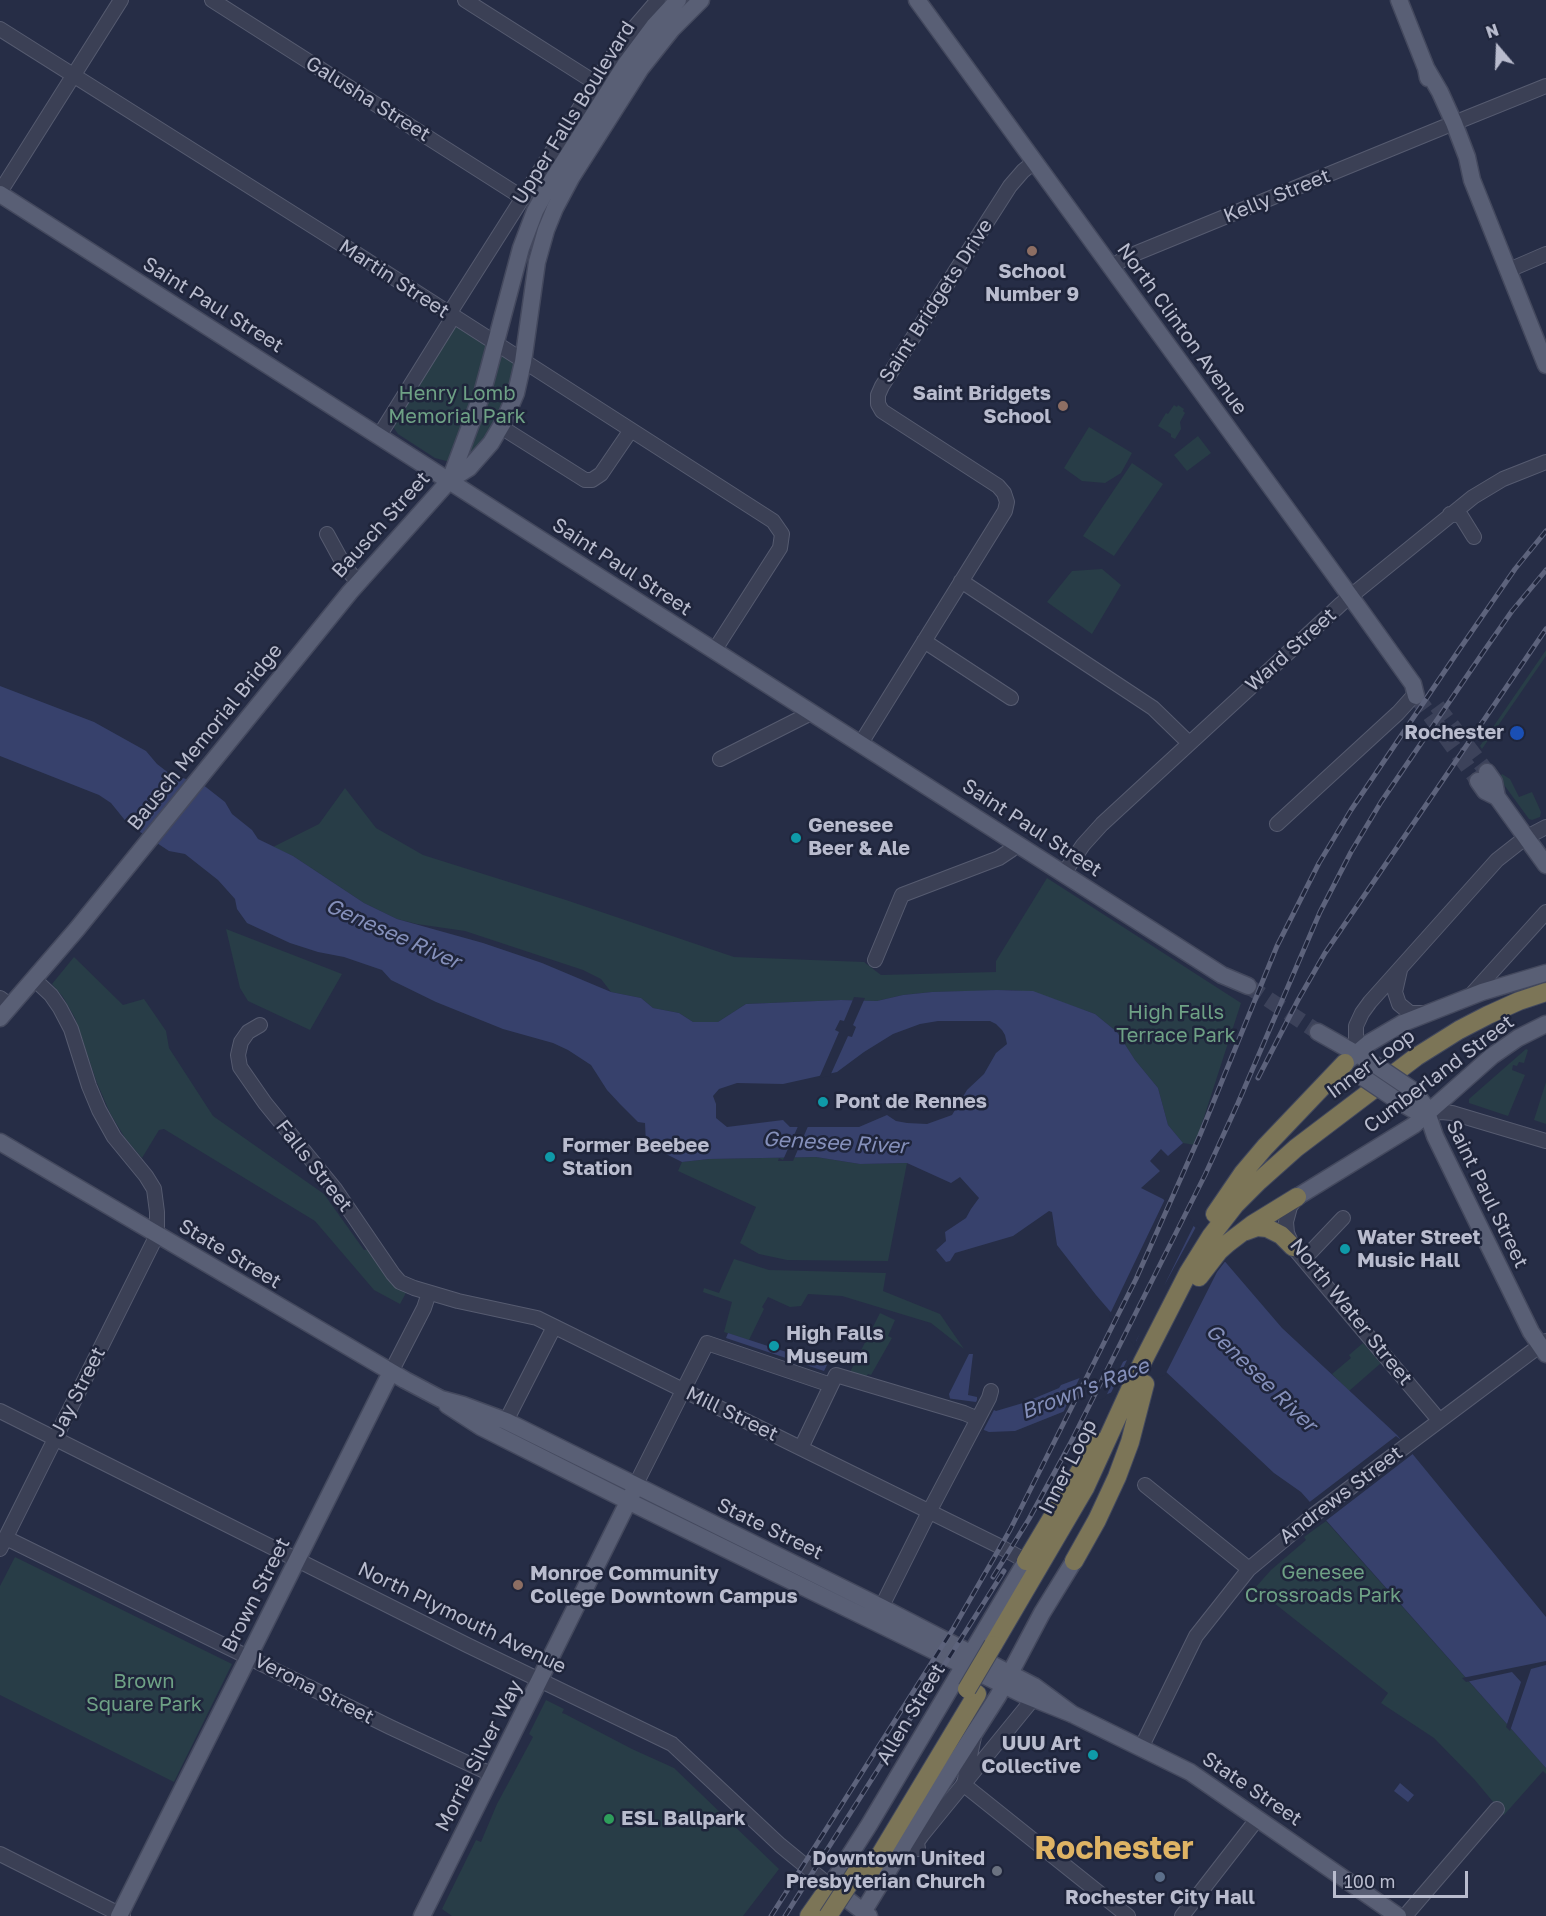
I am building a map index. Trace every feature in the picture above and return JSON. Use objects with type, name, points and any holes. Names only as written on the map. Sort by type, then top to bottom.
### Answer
[{"type":"highway","name":"Inner Loop","points":[[1138,1387],[1199,1277],[1213,1242],[1241,1199],[1277,1164],[1309,1137],[1430,1048],[1473,1022],[1519,1001],[1546,992]]},
{"type":"highway","name":"Inner Loop","points":[[843,1916],[861,1876],[998,1648],[1093,1498],[1111,1461],[1138,1387],[1192,1254],[1213,1242],[1305,1156],[1399,1084],[1480,1032],[1509,1018],[1546,1005]]},
{"type":"highway","points":[[1213,1242],[1249,1166],[1283,1127],[1350,1058]]},
{"type":"highway","points":[[1237,1236],[1297,1197]]},
{"type":"highway","points":[[1213,1242],[1237,1236],[1257,1227],[1267,1228],[1276,1232],[1298,1253]]},
{"type":"highway","points":[[1074,1561],[1101,1512],[1130,1442],[1138,1387]]},
{"type":"highway","points":[[1026,1561],[1090,1452],[1138,1387]]},
{"type":"highway","name":"Inner Loop","points":[[828,1916],[861,1876]]},
{"type":"highway","points":[[809,1916],[830,1886]]},
{"type":"main road","name":"Upper Falls Boulevard","points":[[450,480],[480,400],[521,248],[535,211],[550,182],[608,91],[644,39],[678,0]]},
{"type":"main road","name":"Upper Falls Boulevard","points":[[450,480],[469,468],[481,456],[501,427],[516,393],[523,362],[534,279],[546,231],[608,91],[661,42],[701,0]]},
{"type":"main road","name":"North Clinton Avenue","points":[[917,0],[1417,690]]},
{"type":"main road","points":[[1399,0],[1426,68],[1440,92],[1449,125],[1467,157],[1472,180],[1546,365]]},
{"type":"main road","name":"Saint Paul Street","points":[[0,193],[1247,990]]},
{"type":"main road","name":"Bausch Street","points":[[344,598],[450,480]]},
{"type":"main road","name":"Bausch Memorial Bridge","points":[[4,1007],[34,979],[99,901],[344,598]]},
{"type":"main road","points":[[1482,777],[1494,782],[1497,797],[1546,865]]},
{"type":"main road","name":"Cumberland Street","points":[[1350,1058],[1385,1032],[1427,1013],[1546,973]]},
{"type":"main road","name":"Cumberland Street","points":[[1297,1197],[1391,1140],[1428,1114],[1492,1056],[1518,1038],[1546,1024]]},
{"type":"main road","name":"Saint Paul Street","points":[[1315,1035],[1367,1070],[1398,1101],[1428,1114]]},
{"type":"main road","name":"Saint Paul Street","points":[[1367,1070],[1414,1091],[1422,1100],[1435,1136],[1544,1347]]},
{"type":"main road","name":"State Street","points":[[0,1142],[391,1372],[441,1399],[506,1422],[632,1494]]},
{"type":"main road","name":"Brown Street","points":[[121,1915],[391,1372]]},
{"type":"main road","name":"State Street","points":[[441,1399],[452,1409],[481,1427],[632,1494],[968,1659],[1008,1680],[1033,1699],[1072,1714],[1197,1776],[1398,1916]]},
{"type":"main road","name":"Morrie Silver Way","points":[[422,1916],[632,1494]]},
{"type":"main road","name":"Allen Street","points":[[830,1886],[869,1825],[1026,1561]]},
{"type":"main road","points":[[866,1914],[1008,1680],[1042,1614],[1074,1561]]},
{"type":"main road","name":"State Street","points":[[1008,1680],[1040,1690],[1072,1714]]},
{"type":"main road","name":"North Plymouth Avenue","points":[[830,1886],[866,1914]]},
{"type":"street","points":[[0,193],[121,0]]},
{"type":"street","name":"Galusha Street","points":[[212,0],[523,198]]},
{"type":"street","points":[[465,0],[608,91]]},
{"type":"street","points":[[380,436],[523,198],[608,91],[626,37],[658,0]]},
{"type":"street","name":"Martin Street","points":[[0,29],[773,521],[782,534],[780,548],[714,651]]},
{"type":"street","name":"Kelly Street","points":[[1111,267],[1127,257],[1546,86]]},
{"type":"street","name":"Saint Bridgets Drive","points":[[861,743],[1005,511],[1007,502],[998,486],[886,415],[880,408],[878,395],[1010,186],[1034,162]]},
{"type":"street","points":[[1509,270],[1546,254]]},
{"type":"street","points":[[501,427],[585,480],[592,480],[601,474],[631,430]]},
{"type":"street","name":"Ward Street","points":[[1064,873],[1095,831],[1351,596],[1400,558],[1450,514],[1488,487],[1546,462]]},
{"type":"street","points":[[1450,514],[1461,516],[1473,537]]},
{"type":"street","points":[[327,534],[345,567],[358,582]]},
{"type":"street","points":[[961,581],[1153,708],[1189,743]]},
{"type":"street","points":[[924,641],[1011,698]]},
{"type":"street","points":[[1277,824],[1398,713],[1417,690]]},
{"type":"street","points":[[720,759],[812,713]]},
{"type":"street","points":[[1350,1058],[1356,1026],[1362,1013],[1491,867],[1526,838],[1546,827]]},
{"type":"street","points":[[875,960],[902,895],[999,858],[1017,843]]},
{"type":"street","points":[[1470,997],[1546,912]]},
{"type":"street","points":[[1402,966],[1395,985],[1395,995],[1399,1004],[1410,1013],[1427,1013]]},
{"type":"street","points":[[34,979],[60,1008],[71,1029],[89,1086],[114,1137],[154,1189],[157,1235]]},
{"type":"street","name":"Falls Street","points":[[260,1025],[248,1032],[239,1047],[238,1059],[243,1070],[265,1103],[331,1184],[395,1277],[409,1286],[429,1293]]},
{"type":"street","points":[[1428,1114],[1452,1113],[1546,1141]]},
{"type":"street","name":"North Water Street","points":[[1297,1197],[1290,1207],[1286,1222],[1287,1233],[1298,1253],[1439,1420]]},
{"type":"street","points":[[1298,1253],[1343,1218]]},
{"type":"street","name":"Jay Street","points":[[3,1543],[157,1235]]},
{"type":"street","name":"Mill Street","points":[[429,1293],[532,1316],[1026,1561]]},
{"type":"street","name":"Brown Street","points":[[391,1372],[424,1308],[429,1293]]},
{"type":"street","points":[[506,1422],[554,1327]]},
{"type":"street","points":[[632,1494],[707,1343],[834,1380],[947,1408],[975,1425]]},
{"type":"street","name":"Andrews Street","points":[[1141,1748],[1196,1636],[1249,1569],[1314,1514],[1407,1444],[1544,1347]]},
{"type":"street","points":[[801,1448],[834,1380]]},
{"type":"street","points":[[878,1614],[989,1398]]},
{"type":"street","name":"North Plymouth Avenue","points":[[0,1411],[672,1744],[780,1845],[830,1886]]},
{"type":"street","points":[[1145,1485],[1249,1569]]},
{"type":"street","name":"Verona Street","points":[[3,1543],[249,1656],[390,1727],[493,1775]]},
{"type":"street","points":[[918,1849],[917,1842],[920,1838],[1033,1699]]},
{"type":"street","points":[[963,1784],[977,1730]]},
{"type":"street","points":[[963,1784],[1128,1916]]},
{"type":"street","points":[[1406,1916],[1497,1809]]},
{"type":"street","points":[[1182,1916],[1258,1818]]},
{"type":"street","points":[[0,1854],[121,1915]]},
{"type":"green space","name":"Henry Lomb Memorial Park","points":[[457,327],[512,361],[514,366],[502,415],[465,466],[435,458],[398,434],[393,424],[454,328]]},
{"type":"green space","points":[[1174,405],[1184,409],[1185,413],[1180,422],[1181,429],[1175,439],[1158,426]]},
{"type":"green space","points":[[1089,427],[1132,453],[1121,473],[1105,483],[1082,481],[1064,468]]},
{"type":"green space","points":[[1198,436],[1211,453],[1187,471],[1174,455]]},
{"type":"green space","points":[[1132,463],[1163,484],[1114,556],[1083,536]]},
{"type":"green space","points":[[1102,569],[1121,585],[1092,634],[1047,602],[1072,571]]},
{"type":"green space","points":[[1546,650],[1546,656],[1482,749],[1480,746]]},
{"type":"green space","points":[[1502,774],[1510,779],[1519,797],[1532,792],[1541,812],[1540,817],[1529,819],[1499,778]]},
{"type":"green space","name":"High Falls Terrace Park","points":[[345,788],[376,828],[423,855],[566,900],[734,957],[864,962],[881,975],[996,972],[996,961],[1047,878],[1241,1003],[1195,1145],[1183,1143],[1168,1125],[1158,1088],[1135,1060],[1117,1032],[1095,1014],[1033,992],[1011,990],[932,992],[877,1001],[841,1000],[746,1004],[718,1022],[693,1022],[679,1013],[653,1008],[641,998],[611,992],[601,979],[583,970],[465,931],[397,919],[364,903],[293,856],[273,847],[319,824]]},
{"type":"green space","points":[[226,929],[342,974],[310,1030],[248,1001],[240,988]]},
{"type":"green space","points":[[74,957],[123,1005],[144,999],[166,1031],[169,1048],[213,1116],[324,1194],[364,1250],[370,1249],[407,1291],[400,1304],[374,1290],[315,1221],[164,1129],[159,1130],[142,1158],[125,1138],[110,1113],[97,1083],[75,1018],[63,997],[52,984]]},
{"type":"green space","points":[[1526,1049],[1528,1050],[1524,1063],[1519,1062],[1517,1066],[1513,1065],[1512,1070],[1525,1075],[1508,1116],[1469,1103],[1469,1099]]},
{"type":"green space","points":[[1546,1082],[1546,1124],[1534,1120]]},
{"type":"green space","points":[[816,1157],[860,1164],[907,1163],[888,1261],[787,1260],[759,1254],[740,1243],[756,1207],[678,1171],[682,1162],[709,1159]]},
{"type":"green space","points":[[734,1259],[769,1270],[886,1273],[883,1291],[940,1314],[964,1349],[931,1323],[842,1296],[808,1294],[801,1306],[790,1307],[768,1297],[749,1340],[724,1332],[732,1302],[703,1292],[704,1288],[719,1293]]},
{"type":"green space","points":[[880,1313],[895,1320],[888,1336],[892,1338],[871,1375],[868,1374],[866,1377],[850,1372]]},
{"type":"green space","points":[[1363,1343],[1381,1363],[1349,1391],[1332,1374],[1351,1358],[1349,1355]]},
{"type":"green space","name":"Genesee Crossroads Park","points":[[1326,1521],[1546,1768],[1546,1774],[1543,1771],[1504,1815],[1474,1779],[1434,1738],[1381,1703],[1388,1693],[1255,1588],[1271,1570],[1306,1540],[1304,1537]]},
{"type":"green space","name":"Brown Square Park","points":[[15,1557],[232,1664],[174,1782],[0,1695],[0,1586]]},
{"type":"green space","name":"ESL Ballpark","points":[[546,1700],[564,1709],[562,1713],[674,1768],[779,1869],[743,1916],[452,1916],[442,1909],[476,1840],[481,1842],[497,1804],[533,1737],[529,1734]]},
{"type":"water","points":[[0,686],[94,722],[146,751],[170,774],[202,784],[225,802],[232,814],[252,830],[258,839],[293,856],[364,903],[397,919],[483,943],[542,963],[611,992],[641,998],[653,1008],[679,1013],[693,1022],[718,1022],[746,1004],[841,1000],[877,1001],[932,992],[997,990],[1033,991],[1095,1014],[1117,1032],[1135,1060],[1158,1088],[1168,1125],[1183,1143],[1168,1156],[1161,1149],[1150,1161],[1160,1171],[1141,1188],[1163,1199],[1197,1229],[1282,1328],[1397,1435],[1546,1617],[1546,1768],[1301,1492],[1274,1473],[1165,1371],[1015,1431],[989,1432],[954,1418],[949,1394],[969,1354],[973,1354],[968,1395],[977,1397],[977,1402],[996,1411],[1023,1403],[1059,1388],[1061,1385],[1146,1353],[1057,1245],[1052,1212],[1049,1211],[1013,1236],[955,1253],[950,1261],[946,1262],[936,1250],[946,1241],[945,1232],[966,1218],[979,1198],[960,1177],[951,1183],[907,1163],[860,1164],[816,1157],[709,1159],[682,1162],[646,1144],[645,1123],[638,1122],[620,1104],[607,1090],[591,1065],[568,1050],[553,1043],[503,1029],[436,1002],[391,980],[382,970],[290,943],[247,923],[237,909],[235,899],[218,880],[185,854],[169,851],[128,824],[111,803],[99,795],[0,756]],"holes":[[[938,1021],[990,1021],[1002,1030],[1007,1044],[996,1053],[984,1074],[967,1090],[952,1115],[927,1124],[896,1121],[887,1115],[859,1127],[790,1127],[783,1120],[727,1127],[716,1118],[716,1104],[713,1096],[719,1089],[737,1083],[783,1084],[837,1072],[893,1034],[920,1024]]]},
{"type":"water","points":[[728,1333],[820,1363],[821,1361],[827,1365],[824,1371],[806,1365],[806,1362],[796,1359],[795,1361],[726,1338]]},
{"type":"water","points":[[1400,1783],[1414,1795],[1408,1802],[1394,1791]]},
{"type":"pier","points":[[854,997],[865,998],[853,1025],[856,1027],[852,1037],[848,1036],[830,1076],[819,1078],[839,1032],[835,1030],[840,1020],[844,1021]]},
{"type":"pier","points":[[799,1124],[809,1124],[793,1161],[778,1161],[779,1158],[783,1160]]},
{"type":"pier","points":[[1166,1197],[1195,1223],[1164,1286],[1197,1225],[1227,1259],[1217,1272],[1165,1375],[1109,1397],[1129,1356],[1141,1352],[1134,1346],[1140,1333],[1134,1345],[1109,1316]]},
{"type":"pier","points":[[1124,1360],[1105,1398],[1063,1413],[1081,1375]]},
{"type":"pier","points":[[946,1398],[976,1402],[977,1400],[995,1408],[982,1433],[952,1419]]},
{"type":"pier","points":[[1396,1436],[1414,1453],[1323,1523],[1307,1504]]},
{"type":"pier","points":[[1546,1661],[1546,1665],[1531,1669],[1510,1731],[1506,1727],[1521,1682],[1512,1672],[1466,1682],[1462,1678]]},
{"type":"tunnel","points":[[1416,696],[1478,781]]},
{"type":"tunnel","points":[[1437,706],[1487,772]]},
{"type":"tunnel","points":[[1248,986],[1318,1032]]},
{"type":"railway","points":[[771,1916],[953,1629],[1010,1530],[1136,1279],[1200,1135],[1277,946],[1319,863],[1351,810],[1459,650],[1515,569],[1546,531]]},
{"type":"railway","points":[[993,1577],[1029,1519],[1070,1444],[1205,1175],[1320,912],[1351,852],[1381,802],[1484,651],[1512,611],[1546,570]]},
{"type":"railway","points":[[1258,1078],[1325,953],[1546,629]]},
{"type":"railway","points":[[785,1916],[1004,1571]]},
{"type":"place","name":"School Number 9","points":[[1032,251]]},
{"type":"place","name":"Saint Bridgets School","points":[[1063,406]]},
{"type":"place","name":"Rochester","points":[[1517,733]]},
{"type":"place","name":"Genesee Beer & Ale","points":[[796,838]]},
{"type":"place","name":"Pont de Rennes","points":[[823,1102]]},
{"type":"place","name":"Former Beebee Station","points":[[550,1157]]},
{"type":"place","name":"Water Street Music Hall","points":[[1345,1249]]},
{"type":"place","name":"High Falls Museum","points":[[774,1346]]},
{"type":"place","name":"Monroe Community College Downtown Campus","points":[[518,1585]]},
{"type":"place","name":"UUU Art Collective","points":[[1093,1755]]},
{"type":"place","name":"ESL Ballpark","points":[[609,1819]]},
{"type":"place","name":"Downtown United Presbyterian Church","points":[[997,1871]]},
{"type":"place","name":"Rochester City Hall","points":[[1160,1877]]},
{"type":"district","name":"Rochester","points":[[1114,1849]]},
{"type":"water label","name":"Genesee River","points":[[393,934]]},
{"type":"water label","name":"Genesee River","points":[[835,1143]]},
{"type":"water label","name":"Genesee River","points":[[1261,1378]]},
{"type":"water label","name":"Brown's Race","points":[[1085,1389]]}]
